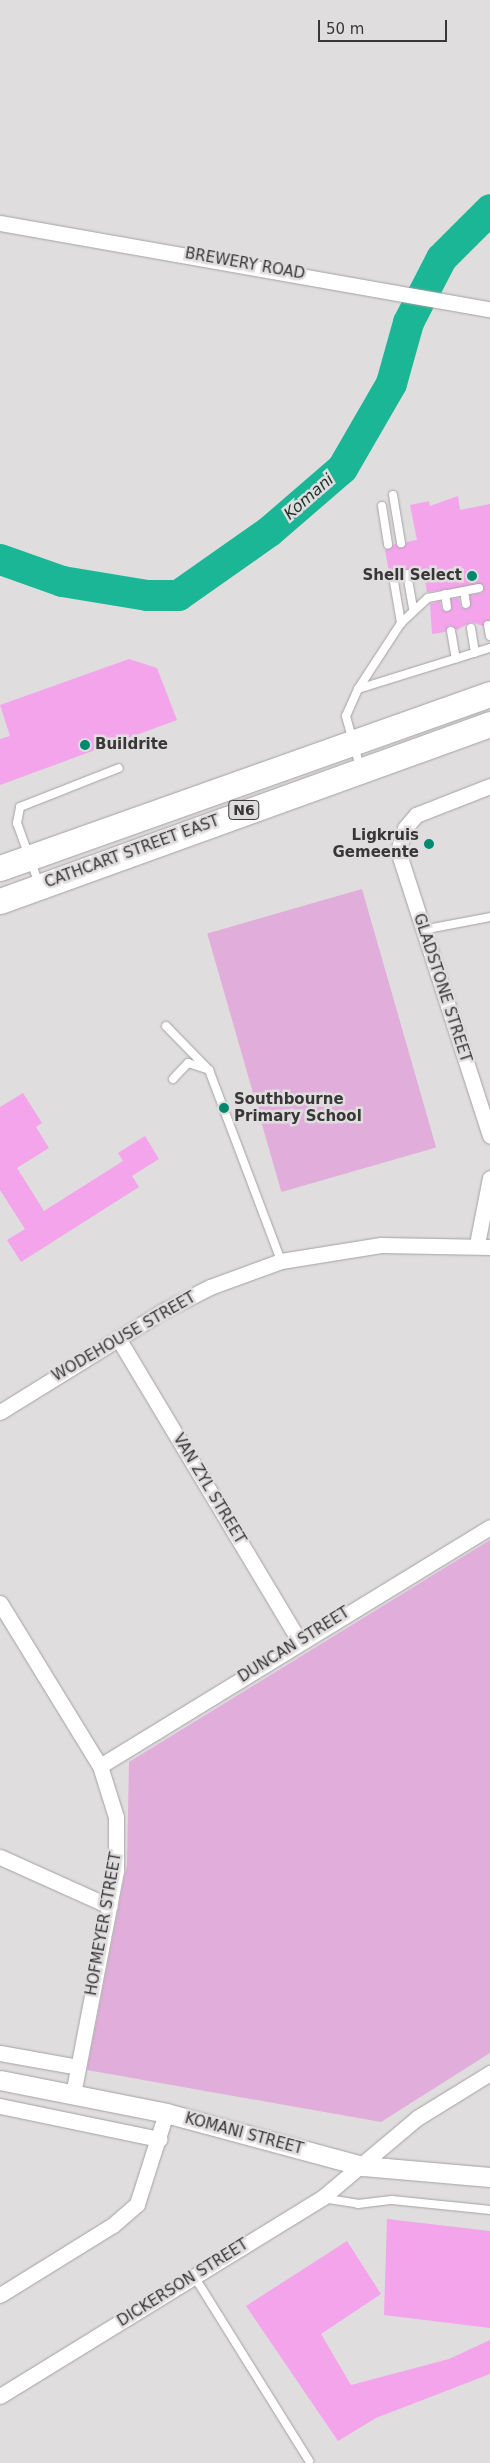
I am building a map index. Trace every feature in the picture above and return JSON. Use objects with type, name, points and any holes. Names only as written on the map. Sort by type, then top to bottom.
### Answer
[{"type":"highway","name":"CATHCART STREET EAST","points":[[0,868],[351,741],[490,694]]},
{"type":"highway","name":"CATHCART STREET EAST","points":[[0,901],[361,768],[490,724]]},
{"type":"street","name":"BREWERY ROAD","points":[[0,223],[398,290],[490,309]]},
{"type":"street","name":"GLADSTONE STREET","points":[[490,786],[416,815],[400,839],[400,863],[490,1136]]},
{"type":"street","points":[[483,1245],[490,1178]]},
{"type":"street","name":"WODEHOUSE STREET","points":[[0,1412],[118,1338],[210,1287],[281,1261],[381,1245],[483,1245]]},
{"type":"street","name":"VAN ZYL STREET","points":[[118,1338],[299,1640]]},
{"type":"street","name":"DUNCAN STREET","points":[[100,1766],[299,1640],[490,1527]]},
{"type":"street","name":"HOFMEYER STREET","points":[[0,1603],[100,1766],[116,1817],[116,1871],[73,2094]]},
{"type":"street","points":[[0,1856],[109,1906]]},
{"type":"street","points":[[0,2053],[78,2068]]},
{"type":"street","name":"DICKERSON STREET","points":[[0,2396],[322,2198],[363,2166],[417,2118],[490,2074]]},
{"type":"street","name":"KOMANI STREET","points":[[0,2080],[166,2113],[363,2166],[490,2177]]},
{"type":"street","points":[[0,2106],[160,2139]]},
{"type":"street","points":[[0,2295],[127,2215],[142,2197],[166,2113]]},
{"type":"lane","points":[[393,495],[401,543]]},
{"type":"lane","points":[[382,506],[388,545]]},
{"type":"lane","points":[[407,574],[413,608]]},
{"type":"lane","points":[[393,576],[401,623]]},
{"type":"lane","points":[[361,768],[351,741],[346,716],[358,689],[401,623],[413,608],[445,594],[479,588]]},
{"type":"lane","points":[[464,591],[466,604]]},
{"type":"lane","points":[[445,594],[447,607]]},
{"type":"lane","points":[[488,626],[490,636]]},
{"type":"lane","points":[[471,628],[475,653]]},
{"type":"lane","points":[[451,631],[456,659]]},
{"type":"lane","points":[[358,689],[490,648]]},
{"type":"lane","points":[[40,886],[17,823],[23,803],[119,768]]},
{"type":"lane","points":[[422,930],[490,917]]},
{"type":"lane","points":[[166,1026],[209,1070],[281,1261]]},
{"type":"lane","points":[[173,1079],[188,1063],[209,1070]]},
{"type":"lane","points":[[322,2198],[490,2210]]},
{"type":"lane","points":[[194,2276],[309,2460]]},
{"type":"shaded area","points":[[362,889],[436,1148],[281,1192],[207,933]]},
{"type":"shaded area","points":[[490,1540],[490,2053],[381,2122],[87,2070],[127,1864],[129,1762]]},
{"type":"building","points":[[458,496],[460,510],[490,504],[490,620],[483,626],[471,622],[457,630],[450,625],[445,632],[432,634],[430,604],[440,601],[442,610],[448,612],[451,599],[459,598],[461,607],[467,609],[470,595],[482,593],[484,585],[427,592],[423,571],[389,572],[385,550],[395,544],[402,548],[407,542],[417,540],[410,505],[429,501],[430,506]]},
{"type":"building","points":[[129,659],[157,668],[177,720],[0,785],[0,739],[10,736],[0,705]]},
{"type":"building","points":[[23,1093],[42,1123],[36,1127],[49,1148],[17,1168],[44,1211],[123,1161],[118,1153],[145,1136],[159,1159],[132,1176],[139,1187],[21,1262],[7,1240],[25,1229],[0,1190],[0,1107]]},
{"type":"building","points":[[387,2219],[490,2231],[490,2328],[384,2315]]},
{"type":"building","points":[[347,2241],[381,2294],[321,2334],[351,2385],[449,2359],[490,2340],[490,2374],[376,2418],[338,2441],[246,2306]]},
{"type":"waterway","name":"Komani","points":[[0,559],[62,581],[147,595],[178,595],[269,531],[342,468],[391,383],[408,322],[441,258],[490,209]]},
{"type":"place","name":"Shell Select","points":[[472,576]]},
{"type":"place","name":"Buildrite","points":[[85,745]]},
{"type":"place","name":"Ligkruis Gemeente","points":[[429,844]]},
{"type":"place","name":"Southbourne Primary School","points":[[224,1108]]}]
